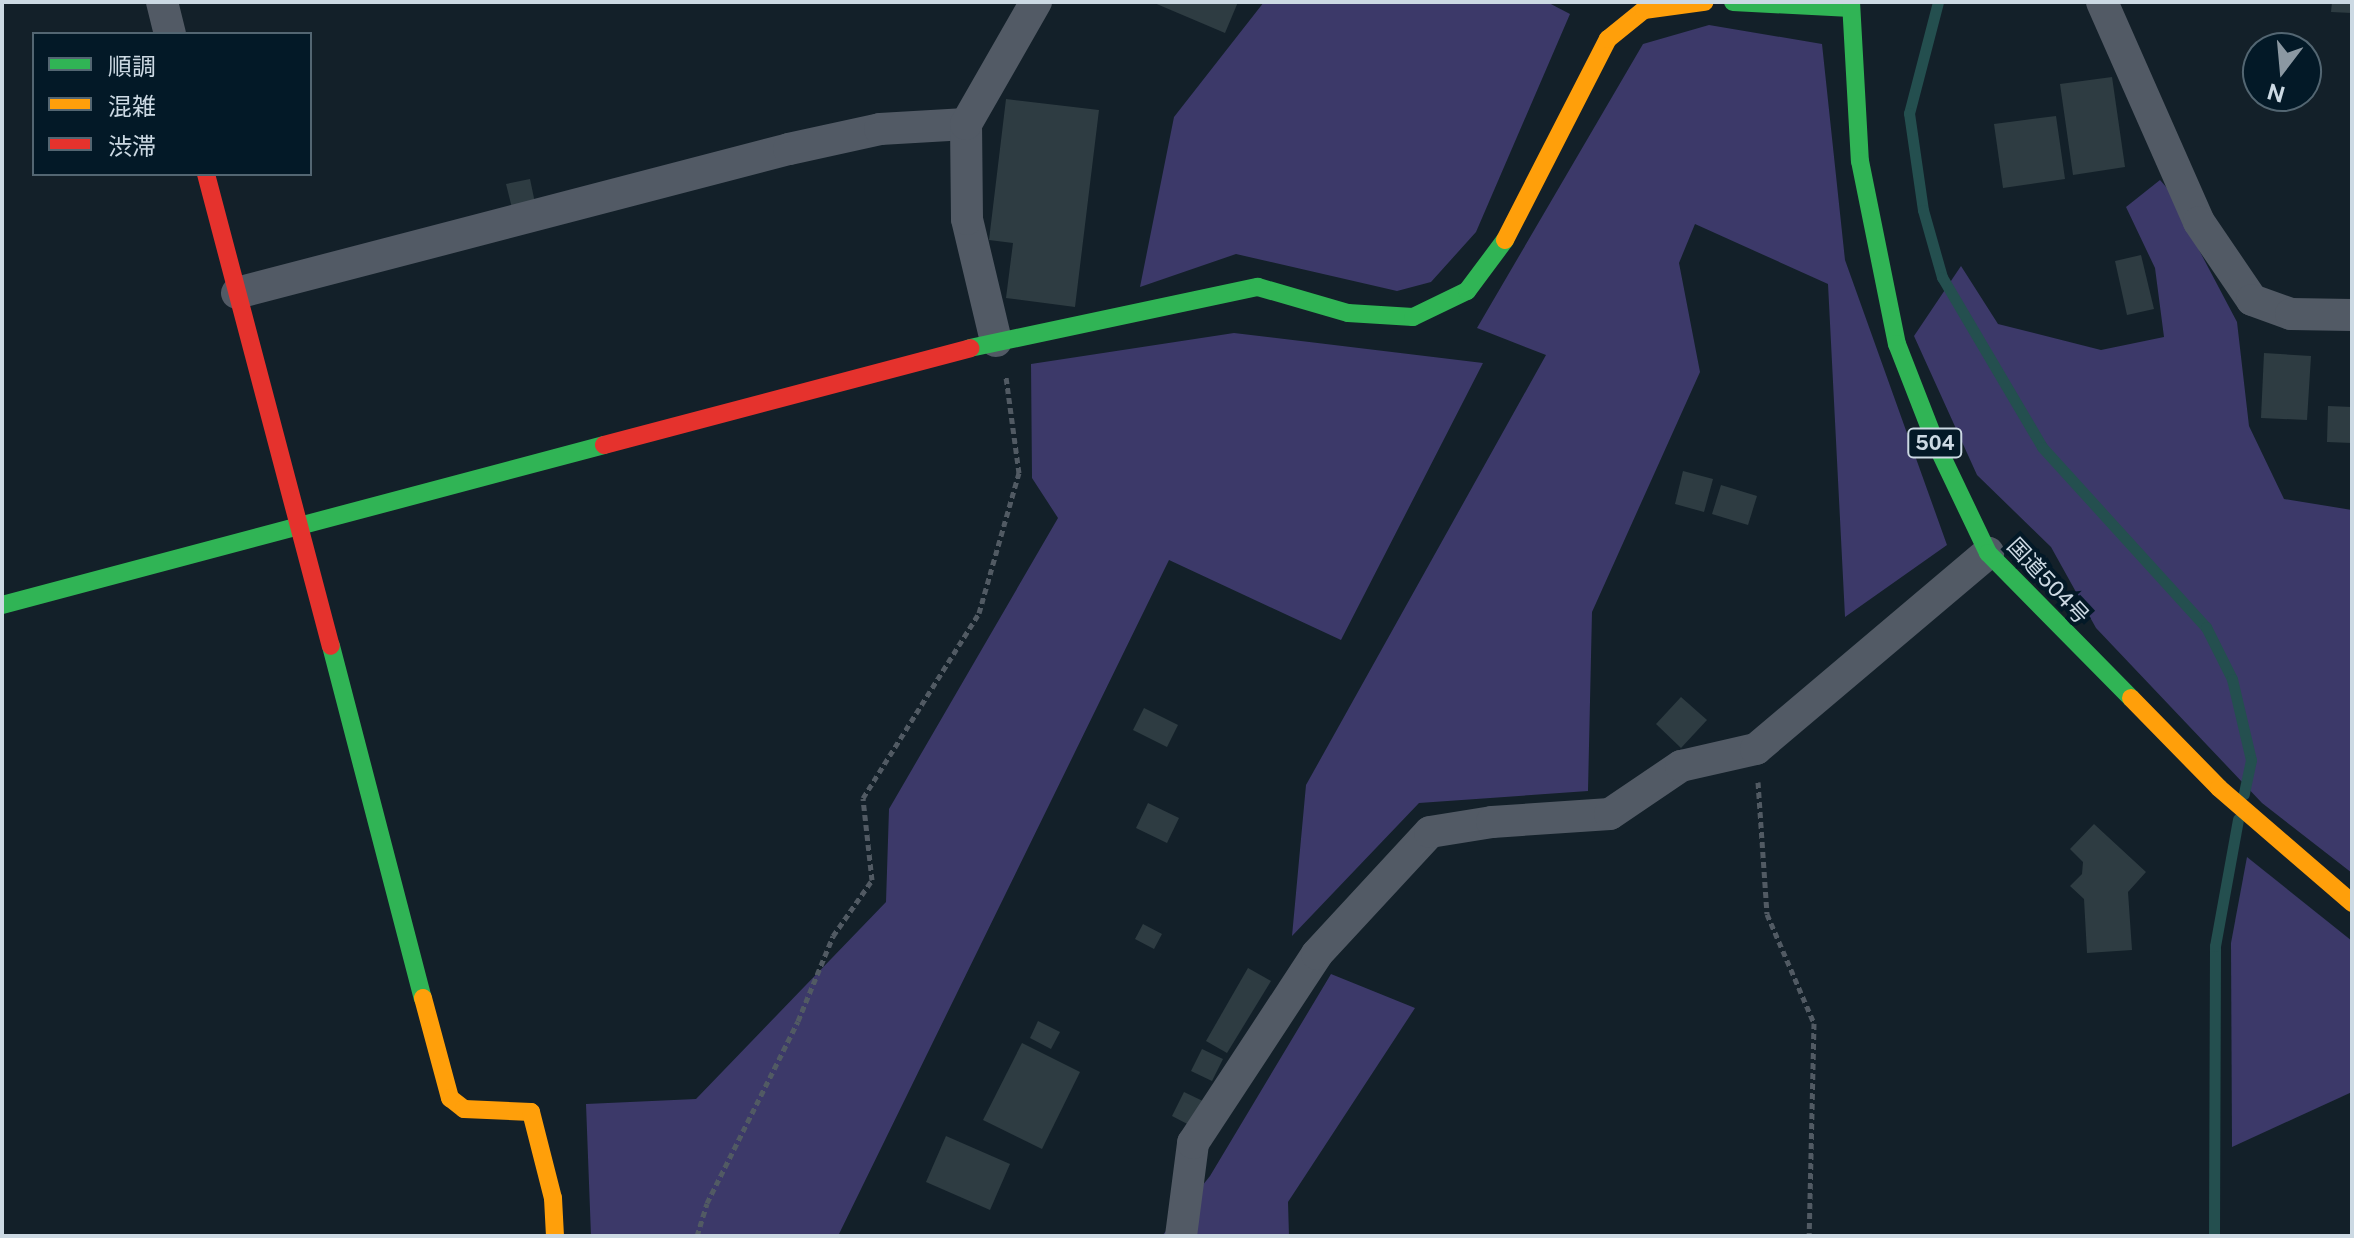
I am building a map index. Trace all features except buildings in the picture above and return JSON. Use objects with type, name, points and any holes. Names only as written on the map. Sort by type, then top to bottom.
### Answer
[{"type":"main road","points":[[2,605],[298,529],[996,341],[1258,287],[1348,313],[1413,317],[1467,291],[1517,223],[1608,39],[1644,10],[1704,2]]},
{"type":"main road","points":[[1733,2],[1851,5]]},
{"type":"main road","name":"国道504号","points":[[1851,5],[1860,161],[1897,344],[1936,444],[1988,553],[2219,788],[2352,903]]},
{"type":"main road","points":[[207,176],[450,1098],[464,1109],[531,1112],[553,1198],[555,1236]]},
{"type":"street","points":[[162,2],[170,32]]},
{"type":"street","points":[[996,341],[967,219],[966,124],[1036,2]]},
{"type":"street","points":[[2102,2],[2199,222],[2252,300],[2291,314],[2352,315]]},
{"type":"street","points":[[237,293],[789,149],[880,129],[966,124]]},
{"type":"street","points":[[1181,1236],[1193,1143],[1317,954],[1430,832],[1492,822],[1610,814],[1681,766],[1756,749],[1988,553]]},
{"type":"path","points":[[697,1236],[707,1203],[798,1021],[833,936],[872,880],[863,798],[979,613],[1006,533],[1019,473],[1008,385],[996,341]]},
{"type":"path","points":[[1756,749],[1767,914],[1814,1023],[1809,1236]]},
{"type":"shaded area","points":[[1264,2],[1547,2],[1570,14],[1476,232],[1431,282],[1397,291],[1236,254],[1140,287],[1174,117]]},
{"type":"shaded area","points":[[1709,25],[1822,44],[1845,260],[1947,545],[1845,617],[1828,284],[1695,224],[1679,263],[1700,372],[1592,612],[1588,791],[1419,803],[1292,936],[1306,785],[1546,355],[1477,328],[1643,44]]},
{"type":"shaded area","points":[[2160,180],[2189,213],[2199,250],[2237,322],[2249,426],[2284,499],[2352,510],[2352,873],[2262,803],[2096,628],[2051,547],[1977,475],[1914,336],[1961,266],[1998,324],[2101,350],[2164,337],[2155,268],[2126,207]]},
{"type":"shaded area","points":[[1234,333],[1483,363],[1341,640],[1169,560],[838,1236],[591,1236],[586,1104],[696,1099],[886,902],[889,809],[1058,518],[1032,478],[1031,364]]},
{"type":"shaded area","points":[[2247,857],[2352,941],[2352,1092],[2232,1147],[2231,943]]},
{"type":"shaded area","points":[[1331,974],[1415,1008],[1288,1202],[1289,1236],[1162,1236],[1210,1176]]},
{"type":"waterway","points":[[1938,2],[1909,113],[1923,210],[1942,277],[2042,447],[2206,627],[2232,679],[2251,760],[2244,794]]},
{"type":"waterway","points":[[2214,1236],[2215,946],[2238,819]]},
{"type":"traffic: fast","points":[[1733,2],[1851,8]]},
{"type":"traffic: fast","points":[[1851,2],[1860,161],[1897,344],[1936,444],[1988,553],[2131,698]]},
{"type":"traffic: fast","points":[[970,348],[1258,287],[1348,313],[1413,317],[1467,291],[1505,240]]},
{"type":"traffic: fast","points":[[2,605],[604,445]]},
{"type":"traffic: fast","points":[[331,646],[423,998]]},
{"type":"traffic: slow","points":[[1505,240],[1608,39],[1644,10],[1704,2]]},
{"type":"traffic: slow","points":[[2131,698],[2219,788],[2352,903]]},
{"type":"traffic: slow","points":[[423,998],[450,1098],[464,1109],[531,1112],[553,1198],[555,1236]]},
{"type":"traffic: jam","points":[[207,176],[331,646]]},
{"type":"traffic: jam","points":[[604,445],[970,348]]}]
